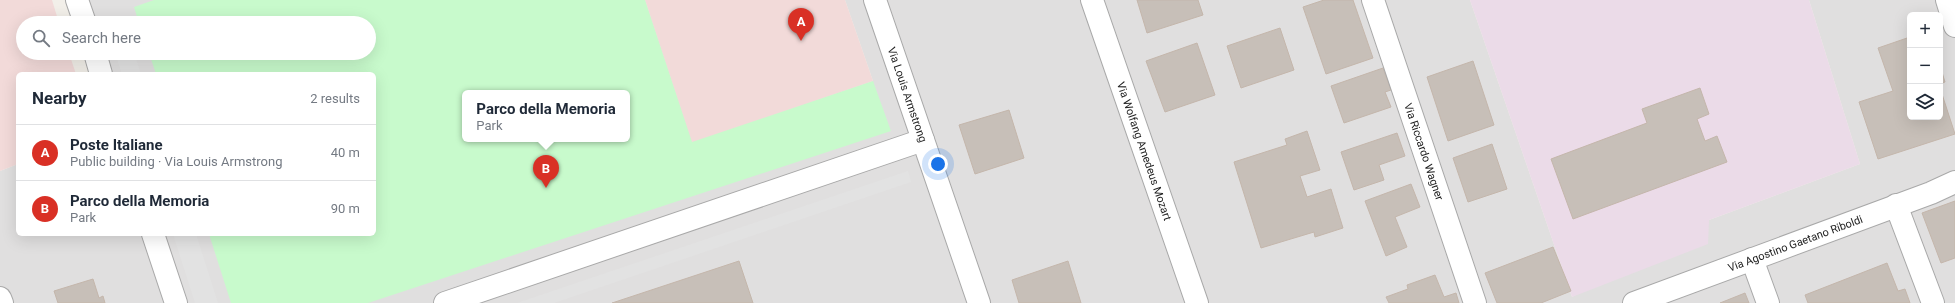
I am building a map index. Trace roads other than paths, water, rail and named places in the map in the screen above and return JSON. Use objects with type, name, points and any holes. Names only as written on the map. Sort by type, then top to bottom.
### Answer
[{"type":"street","points":[[78,0],[83,16]]},
{"type":"street","name":"Via Louis Armstrong","points":[[874,0],[979,303]]},
{"type":"street","name":"Via Wolfang Amedeus Mozart","points":[[1092,0],[1197,303]]},
{"type":"street","name":"Via Riccardo Wagner","points":[[1373,0],[1475,303]]},
{"type":"street","points":[[1947,0],[1955,26]]},
{"type":"street","points":[[96,60],[100,72]]},
{"type":"street","points":[[445,303],[923,140]]},
{"type":"street","name":"Via Agostino Gaetano Riboldi","points":[[1634,303],[1896,206],[1955,182]]},
{"type":"street","points":[[1896,206],[1933,303]]},
{"type":"street","points":[[154,236],[176,303]]},
{"type":"street","points":[[1752,259],[1768,303]]},
{"type":"street","points":[[0,298],[2,303]]},
{"type":"place","name":"Poste Italiane","points":[[801,41]]},
{"type":"place","name":"Parco della Memoria","points":[[546,188]]}]
